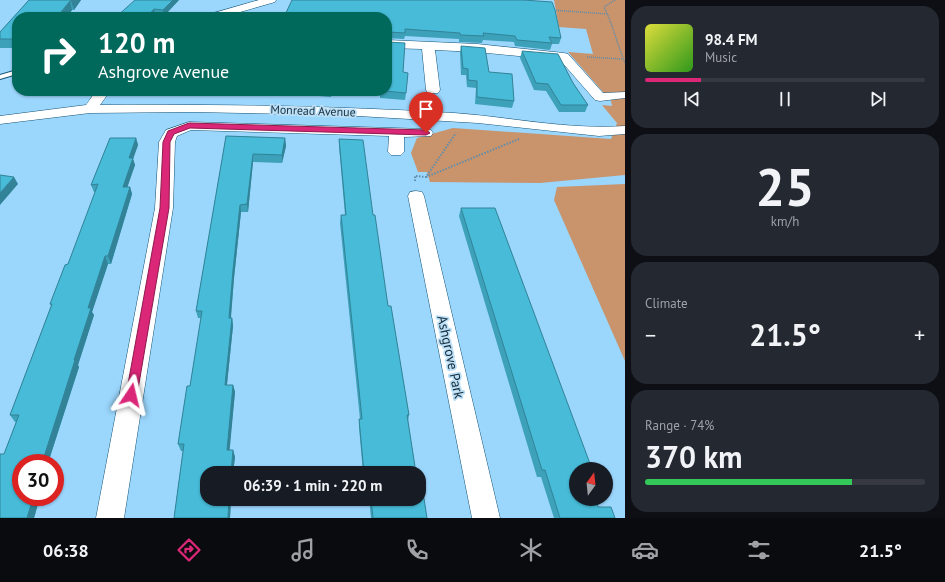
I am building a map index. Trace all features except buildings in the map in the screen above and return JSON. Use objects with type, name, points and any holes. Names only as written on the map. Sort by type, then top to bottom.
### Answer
[{"type":"street","points":[[227,12],[266,0]]},
{"type":"street","points":[[392,44],[477,48],[564,57],[600,97],[620,95]]},
{"type":"street","points":[[428,45],[433,90]]},
{"type":"street","points":[[90,110],[100,96]]},
{"type":"street","name":"Monread Avenue","points":[[0,120],[90,110],[192,108],[341,111],[478,119],[599,132],[625,130]]},
{"type":"street","points":[[110,518],[164,208],[167,142],[171,133],[189,126],[426,133]]},
{"type":"street","points":[[396,152],[397,132]]},
{"type":"street","name":"Ashgrove Park","points":[[415,186],[486,518]]},
{"type":"lane","points":[[0,77],[12,73]]},
{"type":"path","points":[[615,0],[611,1],[604,7],[613,26],[625,63]]},
{"type":"path","points":[[552,10],[607,14]]},
{"type":"path","points":[[585,57],[623,59]]},
{"type":"path","points":[[415,186],[426,176],[456,132]]},
{"type":"path","points":[[426,176],[524,137]]},
{"type":"shaded area","points":[[554,0],[625,0],[625,175],[540,183],[430,182],[427,172],[418,172],[411,153],[417,138],[453,128],[611,139],[617,123],[602,105],[612,106],[611,101],[568,52],[593,54],[586,29],[559,27]]},
{"type":"shaded area","points":[[625,184],[625,361],[554,200],[557,187]]},
{"type":"route","points":[[131,395],[164,208],[167,142],[171,133],[189,126],[265,127],[426,133]]}]
